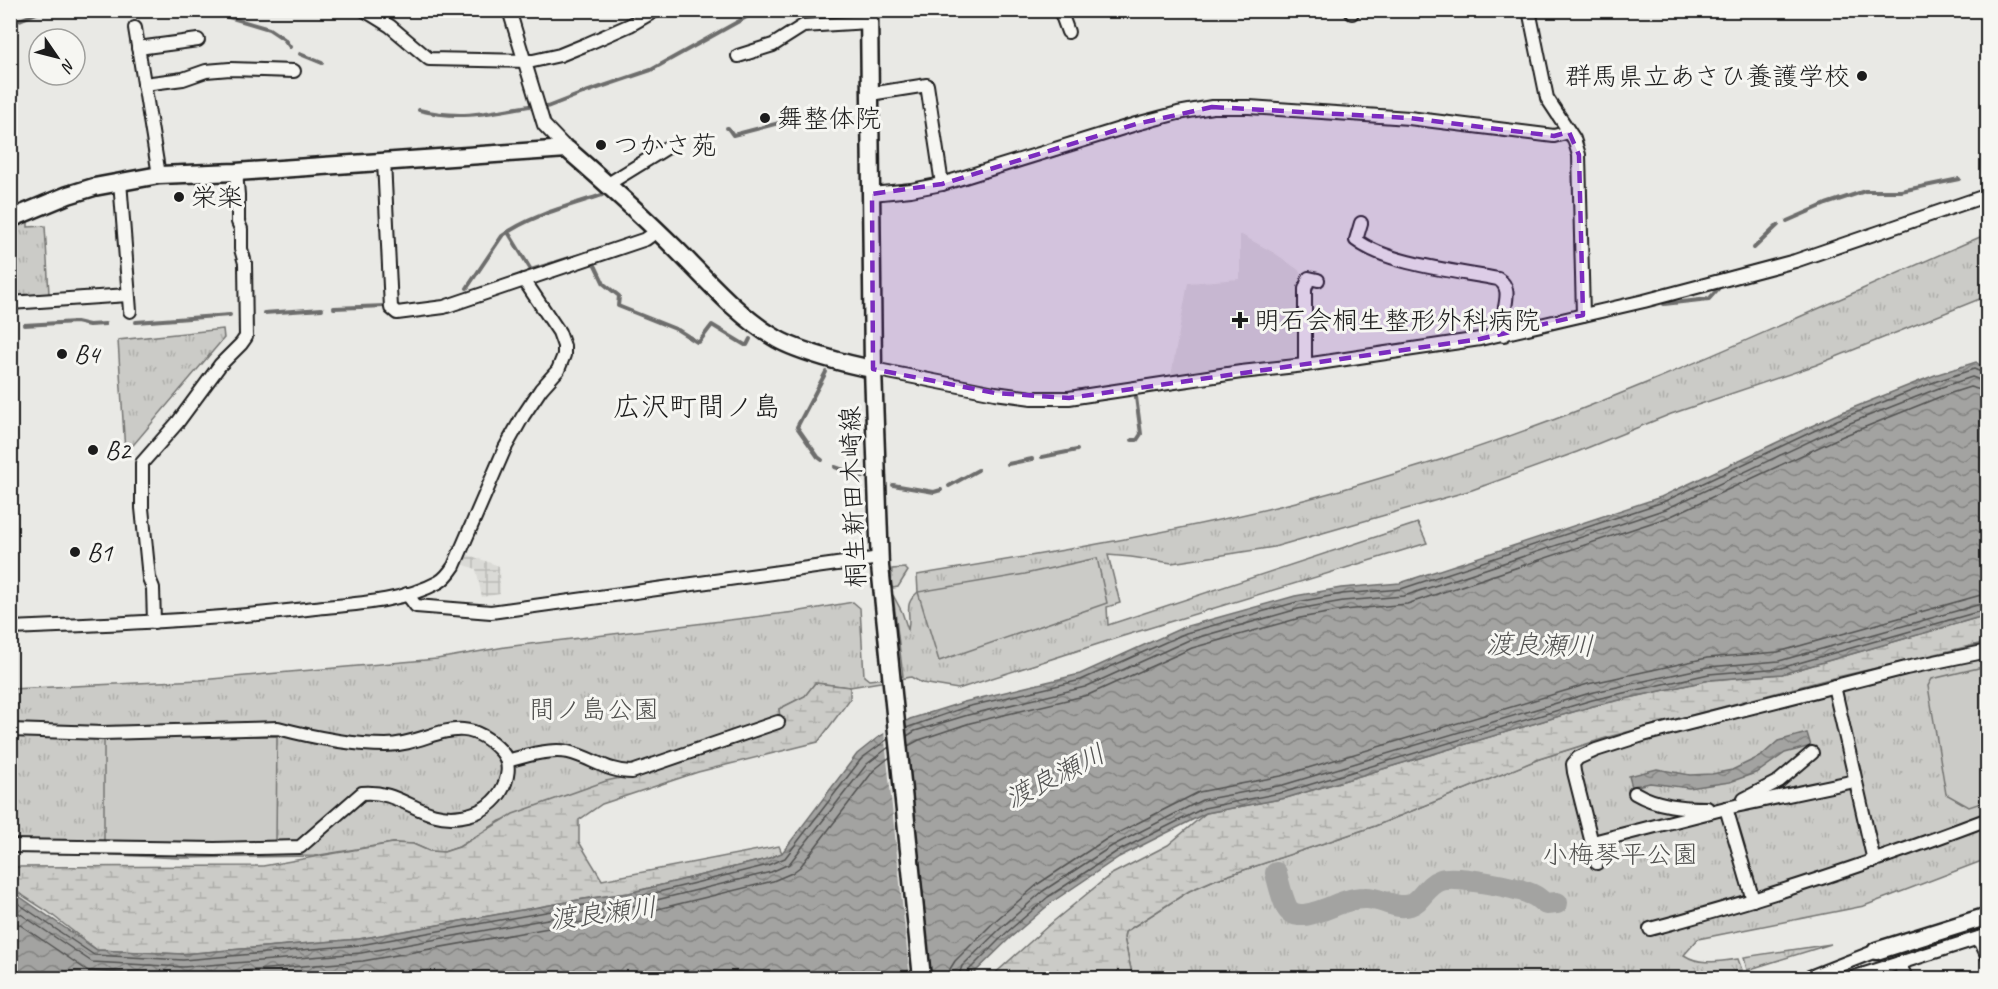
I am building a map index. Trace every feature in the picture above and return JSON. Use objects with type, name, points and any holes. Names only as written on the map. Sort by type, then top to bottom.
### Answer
[{"type":"street","points":[[364,10],[390,26],[429,59],[524,61],[560,55],[610,35],[656,10]]},
{"type":"street","points":[[509,10],[543,125],[608,184],[735,307],[766,332],[804,350],[873,369],[1032,398],[1069,398],[1504,335],[1795,261],[1988,195]]},
{"type":"street","points":[[1060,10],[1068,32]]},
{"type":"street","points":[[1529,10],[1547,98],[1574,139],[1579,155],[1582,315]]},
{"type":"street","points":[[738,56],[773,45],[803,26],[869,16]]},
{"type":"street","name":"桐生新田木崎線","points":[[869,16],[873,369],[880,558],[922,978]]},
{"type":"street","points":[[135,28],[159,175]]},
{"type":"street","points":[[138,48],[198,40]]},
{"type":"street","points":[[144,84],[183,79],[206,71],[230,69],[294,72]]},
{"type":"street","points":[[870,94],[927,85],[942,184]]},
{"type":"street","points":[[872,194],[942,184],[1136,124],[1212,107],[1249,107],[1409,118],[1554,136],[1569,132]]},
{"type":"street","points":[[608,184],[668,147]]},
{"type":"street","points":[[10,219],[68,195],[120,181],[159,175],[236,172],[567,149]]},
{"type":"street","points":[[384,161],[391,308],[399,314],[444,307],[646,239],[657,231]]},
{"type":"street","points":[[154,622],[153,588],[149,578],[142,508],[142,463],[178,422],[220,365],[242,344],[246,337],[245,263],[238,222],[236,172]]},
{"type":"street","points":[[120,181],[130,311]]},
{"type":"street","points":[[1361,223],[1356,240],[1399,260],[1504,282],[1507,288],[1502,323],[1504,335]]},
{"type":"street","points":[[1305,365],[1305,289],[1309,278],[1318,280]]},
{"type":"street","points":[[10,628],[154,622],[283,612],[372,602],[407,594],[439,582],[454,566],[505,448],[523,416],[562,363],[564,346],[559,332],[524,279]]},
{"type":"street","points":[[10,303],[128,296]]},
{"type":"street","points":[[407,594],[416,606],[491,612],[880,558]]},
{"type":"street","points":[[1598,863],[1574,772],[1574,764],[1578,758],[1643,735],[1906,668],[1988,651]]},
{"type":"street","points":[[1834,686],[1874,861]]},
{"type":"street","points":[[507,761],[562,751],[584,757],[608,769],[632,772],[778,722]]},
{"type":"street","points":[[10,730],[103,733],[278,728],[300,734],[365,744],[389,745],[456,729],[468,730],[488,740],[504,754],[508,775],[495,800],[477,813],[465,816],[442,817],[420,810],[400,798],[362,793],[300,848],[10,846]]},
{"type":"street","points":[[1635,793],[1642,798],[1678,807],[1726,808],[1779,781],[1812,753]]},
{"type":"street","points":[[1593,842],[1726,808],[1855,781]]},
{"type":"street","points":[[1726,808],[1753,900]]},
{"type":"street","points":[[1650,929],[1753,900],[1874,861],[1988,819]]},
{"type":"street","points":[[1807,978],[1876,951],[1988,916]]},
{"type":"street","points":[[1852,978],[1983,937],[1988,957]]},
{"type":"street","points":[[1899,963],[1906,978]]},
{"type":"highlighted area","points":[[1212,107],[1409,118],[1554,136],[1569,132],[1579,155],[1583,315],[1480,339],[1069,398],[995,393],[873,369],[872,194],[942,184],[1136,124]]},
{"type":"shaded area","name":"明石会桐生整形外科病院","points":[[1240,234],[1276,254],[1300,271],[1297,357],[1171,376],[1188,283],[1240,279]]},
{"type":"shaded area","points":[[466,554],[499,566],[500,594],[482,597],[476,569],[462,564]]},
{"type":"green space","points":[[28,221],[28,227],[45,226],[49,294],[11,297],[10,229]]},
{"type":"green space","name":"間ノ島公園","points":[[1987,234],[1987,296],[1816,365],[1671,414],[1577,452],[1472,490],[1274,547],[1172,563],[1108,555],[1120,603],[1107,607],[1108,625],[1418,523],[1427,543],[958,689],[922,683],[911,677],[850,687],[815,683],[805,696],[779,709],[781,724],[500,821],[459,847],[444,852],[429,851],[413,844],[393,843],[314,856],[179,858],[11,850],[11,689],[200,680],[437,659],[505,647],[795,612],[853,602],[860,608],[864,676],[869,680],[903,676],[893,595],[908,630],[910,601],[918,592],[917,575],[1202,524],[1296,502],[1443,459],[1513,435],[1650,382]]},
{"type":"green space","points":[[223,329],[224,338],[125,452],[118,340]]},
{"type":"green space","points":[[1097,558],[1107,603],[939,661],[918,592],[1025,574]]},
{"type":"green space","points":[[905,568],[908,571],[898,587],[893,588],[891,586],[892,569]]},
{"type":"green space","points":[[1987,615],[1987,642],[1829,679],[1612,736],[1539,759],[1375,826],[1214,880],[1189,891],[1125,932],[1124,938],[1133,978],[990,978],[1110,875],[1168,845],[1206,813],[1286,798],[1593,706],[1710,680],[1782,674]]},
{"type":"green space","name":"小梅琴平公園","points":[[1987,642],[1987,859],[1864,906],[1698,939],[1684,955],[1704,962],[1738,959],[1742,970],[1710,978],[1133,978],[1124,938],[1125,932],[1189,891],[1214,880],[1375,826],[1539,759],[1612,736],[1829,679]]},
{"type":"green space","points":[[1987,666],[1987,801],[1969,807],[1946,794],[1928,686],[1932,679]]},
{"type":"green space","points":[[815,683],[850,687],[850,699],[818,742],[698,772],[602,804],[579,820],[579,842],[602,880],[779,846],[782,853],[767,859],[629,893],[359,939],[182,954],[97,950],[47,911],[11,888],[10,867],[263,866],[393,843],[413,844],[429,851],[444,852],[459,847],[513,814],[606,781],[635,775],[781,724],[779,709],[805,696]]},
{"type":"green space","points":[[277,736],[276,843],[104,844],[104,737]]},
{"type":"green space","points":[[1831,944],[1747,970],[1744,957]]},
{"type":"water","name":"渡良瀬川","points":[[1976,362],[1987,371],[1987,615],[1782,674],[1710,680],[1593,706],[1286,798],[1206,813],[1119,857],[1052,902],[1010,938],[969,978],[11,978],[10,890],[97,950],[182,954],[359,939],[629,893],[767,859],[782,853],[857,754],[877,738],[910,719],[964,702],[1080,674],[1184,627],[1295,596],[1341,588],[1400,583],[1661,497],[1835,415],[1935,375]]},
{"type":"water","points":[[1807,733],[1811,746],[1785,753],[1758,772],[1730,782],[1689,788],[1650,783],[1632,787],[1629,776],[1657,769],[1690,775],[1732,770],[1761,756],[1778,741]]},
{"type":"pier","points":[[904,719],[931,978],[910,978],[884,730]]},
{"type":"waterway","points":[[10,24],[44,10]]},
{"type":"waterway","points":[[130,10],[147,10]]},
{"type":"waterway","points":[[205,10],[269,29],[284,39],[290,47]]},
{"type":"waterway","points":[[547,107],[651,70],[759,10]]},
{"type":"waterway","points":[[300,54],[322,63]]},
{"type":"waterway","points":[[419,110],[461,115],[529,106]]},
{"type":"waterway","points":[[727,128],[733,135],[825,111]]},
{"type":"waterway","points":[[1787,221],[1826,204],[1865,191],[1901,191],[1959,179]]},
{"type":"waterway","points":[[467,288],[502,236],[525,222],[602,195]]},
{"type":"waterway","points":[[1754,248],[1778,225]]},
{"type":"waterway","points":[[508,232],[531,270],[586,253]]},
{"type":"waterway","points":[[594,263],[604,284],[619,296],[618,306],[678,330],[697,342],[712,325],[745,345],[750,339]]},
{"type":"waterway","points":[[1664,304],[1709,299],[1718,289]]},
{"type":"waterway","points":[[334,308],[385,306]]},
{"type":"waterway","points":[[264,313],[322,309]]},
{"type":"waterway","points":[[136,322],[230,315]]},
{"type":"waterway","points":[[24,325],[76,322],[89,325],[105,324]]},
{"type":"waterway","points":[[822,460],[797,427],[826,372]]},
{"type":"waterway","points":[[1132,440],[1137,440],[1141,434],[1136,397]]},
{"type":"waterway","points":[[1042,457],[1077,450]]},
{"type":"waterway","points":[[1008,464],[1032,459]]},
{"type":"waterway","points":[[835,467],[863,477]]},
{"type":"waterway","points":[[949,486],[978,470]]},
{"type":"waterway","points":[[893,485],[934,492],[941,490]]},
{"type":"waterway","points":[[1276,873],[1287,908],[1299,915],[1360,898],[1371,898],[1399,906],[1410,905],[1436,882],[1449,879],[1503,886],[1528,893],[1546,904],[1557,903]]},
{"type":"place","name":"群馬県立あさひ養護学校","points":[[1862,76]]},
{"type":"place","name":"舞整体院","points":[[765,118]]},
{"type":"place","name":"つかさ苑","points":[[601,145]]},
{"type":"place","name":"栄楽","points":[[179,197]]},
{"type":"place","name":"明石会桐生整形外科病院","points":[[1240,320]]},
{"type":"place","name":"B4","points":[[62,354]]},
{"type":"place","name":"B2","points":[[93,450]]},
{"type":"place","name":"B1","points":[[75,552]]},
{"type":"district","name":"広沢町間ノ島","points":[[697,406]]}]
